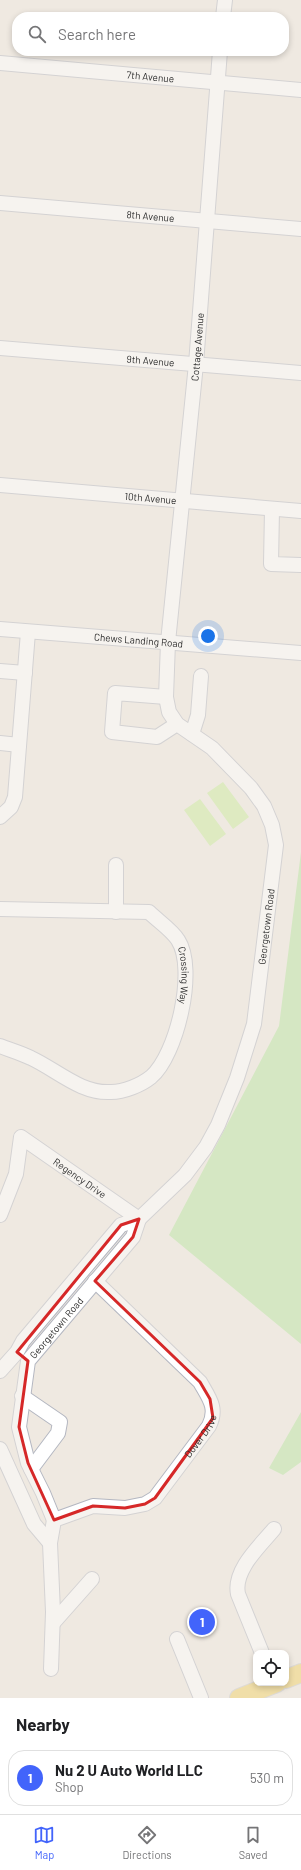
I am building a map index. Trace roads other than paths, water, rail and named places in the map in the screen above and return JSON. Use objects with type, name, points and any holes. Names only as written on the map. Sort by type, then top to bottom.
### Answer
[{"type":"main road","points":[[289,1678],[301,1674]]},
{"type":"main road","points":[[240,1698],[268,1686]]},
{"type":"street","points":[[223,12],[224,0]]},
{"type":"street","name":"Cottage Avenue","points":[[168,642],[196,364],[220,56]]},
{"type":"street","name":"7th Avenue","points":[[0,64],[301,90]]},
{"type":"street","name":"8th Avenue","points":[[0,203],[301,229]]},
{"type":"street","name":"9th Avenue","points":[[0,348],[301,373]]},
{"type":"street","name":"10th Avenue","points":[[0,485],[301,511]]},
{"type":"street","points":[[272,509],[271,564],[301,566]]},
{"type":"street","name":"Chews Landing Road","points":[[0,629],[301,653]]},
{"type":"street","points":[[0,817],[11,808],[15,798],[28,632]]},
{"type":"street","points":[[166,696],[115,693],[112,732],[157,737],[177,724],[170,712],[166,696],[168,642]]},
{"type":"street","points":[[0,671],[24,673]]},
{"type":"street","points":[[192,734],[198,715],[201,676]]},
{"type":"street","name":"Georgetown Road","points":[[0,1371],[17,1352],[23,1341],[121,1225],[139,1219],[185,1175],[206,1147],[218,1125],[237,1078],[254,1024],[276,844],[264,806],[251,788],[212,748],[177,724]]},
{"type":"street","points":[[0,744],[19,745]]},
{"type":"street","points":[[116,865],[116,912]]},
{"type":"street","name":"Crossing Way","points":[[0,908],[149,912],[178,940],[185,962],[186,983],[178,1027],[164,1060],[151,1077],[126,1090],[97,1092],[86,1088],[31,1058],[0,1046]]},
{"type":"street","name":"Regency Drive","points":[[0,1215],[16,1174],[21,1137],[139,1219]]},
{"type":"street","name":"Georgetown Road","points":[[54,1520],[31,1469],[19,1427],[22,1396],[28,1362],[133,1237],[139,1219]]},
{"type":"street","name":"Dover Drive","points":[[54,1520],[93,1506],[125,1508],[145,1504],[155,1498],[209,1426],[213,1418],[210,1399],[200,1382],[95,1282]]},
{"type":"street","points":[[17,1352],[28,1362]]},
{"type":"street","points":[[22,1396],[60,1422],[58,1433],[31,1469]]},
{"type":"street","points":[[0,1449],[34,1524],[50,1543]]},
{"type":"street","points":[[51,1669],[53,1623],[50,1543],[54,1520]]},
{"type":"street","points":[[261,1650],[238,1594],[237,1581],[241,1570],[274,1529]]},
{"type":"street","points":[[53,1623],[92,1578]]},
{"type":"street","points":[[177,1639],[201,1698]]},
{"type":"place","name":"Nu 2 U Auto World LLC","points":[[202,1622]]}]
